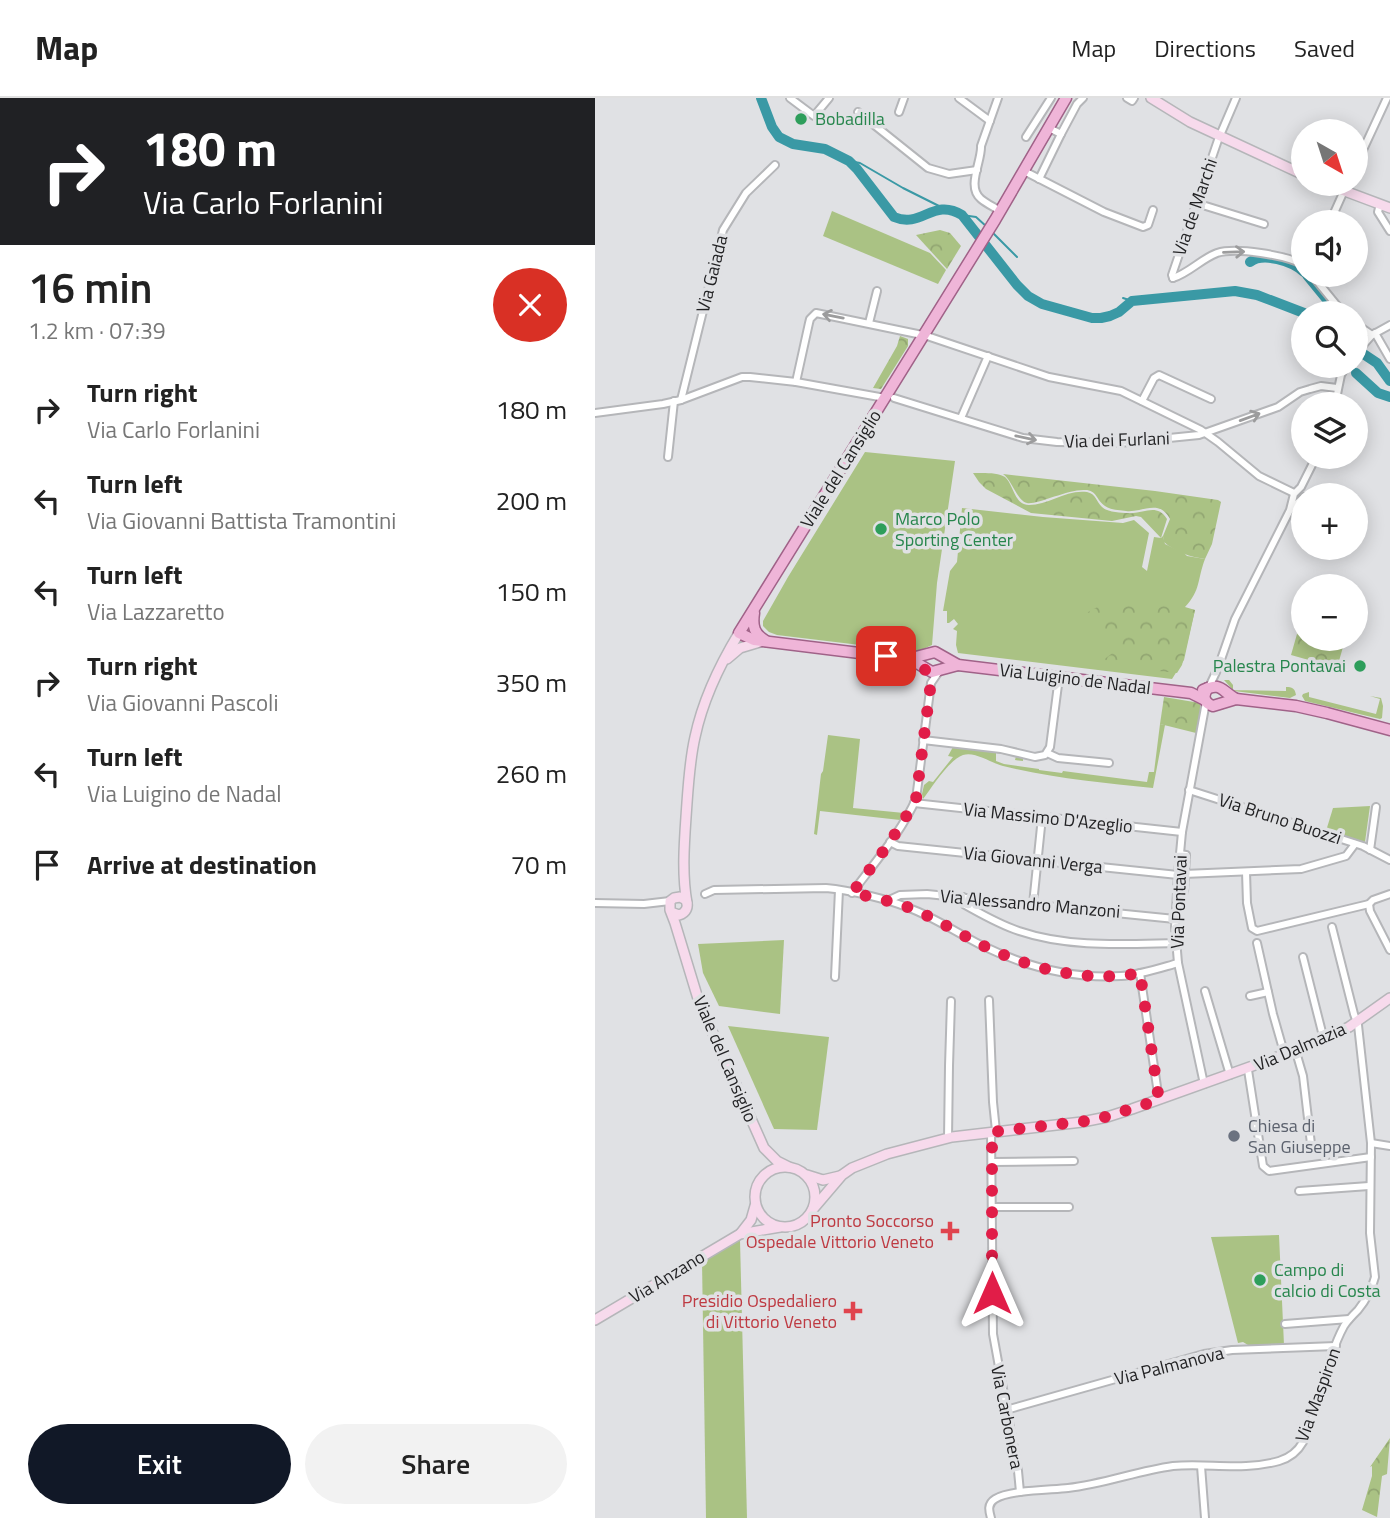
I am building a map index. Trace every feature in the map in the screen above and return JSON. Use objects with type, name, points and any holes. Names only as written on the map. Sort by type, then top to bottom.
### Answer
[{"type":"main road","name":"Viale del Cansiglio","points":[[689,970],[681,925],[686,908],[684,847],[689,773],[695,737],[706,698],[739,633],[889,398],[923,335],[1069,98]]},
{"type":"main road","points":[[1151,98],[1189,122],[1291,169]]},
{"type":"main road","points":[[1364,196],[1390,208]]},
{"type":"main road","points":[[754,609],[753,628],[766,641]]},
{"type":"main road","name":"Via Luigino de Nadal","points":[[739,633],[766,641],[910,659],[933,653],[958,665],[1191,693],[1212,703]]},
{"type":"main road","name":"Via Luigino de Nadal","points":[[721,666],[740,648],[766,641]]},
{"type":"main road","points":[[926,669],[923,662],[933,653],[943,661],[940,669]]},
{"type":"main road","name":"Via Luigino de Nadal","points":[[910,659],[932,672],[958,665]]},
{"type":"main road","points":[[1212,703],[1205,693],[1215,686],[1236,699]]},
{"type":"main road","name":"Via Luigino de Nadal","points":[[1191,693],[1209,688]]},
{"type":"main road","points":[[1212,703],[1224,697],[1222,690]]},
{"type":"main road","points":[[1212,703],[1236,699],[1303,708],[1390,730]]},
{"type":"main road","name":"Viale del Cansiglio","points":[[684,847],[678,891],[671,905],[689,970],[705,1014],[764,1148],[776,1161],[789,1167]]},
{"type":"main road","points":[[683,898],[686,908],[676,915],[671,905],[683,898]]},
{"type":"main road","name":"Via Dalmazia","points":[[842,1175],[852,1168],[887,1154],[949,1138],[1095,1120],[1159,1100],[1248,1070],[1324,1040],[1390,998]]},
{"type":"main road","name":"Viale del Cansiglio","points":[[761,1179],[765,1164],[764,1148]]},
{"type":"main road","points":[[740,1234],[751,1220],[755,1191],[761,1179],[773,1169],[795,1168],[813,1178],[823,1180],[842,1175]]},
{"type":"main road","points":[[805,1174],[815,1194],[813,1209]]},
{"type":"main road","points":[[755,1204],[767,1222],[780,1227],[794,1226],[808,1217],[842,1175]]},
{"type":"main road","name":"Via Anzano","points":[[595,1320],[740,1234],[780,1227]]},
{"type":"street","points":[[790,98],[814,116],[829,98]]},
{"type":"street","points":[[899,112],[904,98]]},
{"type":"street","points":[[953,98],[961,100],[990,121]]},
{"type":"street","points":[[998,98],[981,146],[975,182],[976,193],[980,199],[1000,211]]},
{"type":"street","points":[[1026,137],[1051,98]]},
{"type":"street","points":[[1039,178],[1077,104],[1083,98]]},
{"type":"street","points":[[1127,98],[1132,101],[1134,98]]},
{"type":"street","name":"Via de Marchi","points":[[1236,98],[1196,203],[1173,278],[1217,253],[1229,251],[1246,251],[1291,260]]},
{"type":"street","points":[[1369,137],[1387,98]]},
{"type":"street","points":[[857,112],[930,169],[949,174],[977,170]]},
{"type":"street","points":[[1049,128],[1061,134]]},
{"type":"street","name":"Via Gaiada","points":[[668,457],[677,401],[723,230],[746,193],[775,165]]},
{"type":"street","points":[[1024,171],[1104,212],[1143,227],[1148,225],[1153,210]]},
{"type":"street","points":[[1196,203],[1264,224]]},
{"type":"street","points":[[1380,204],[1378,212],[1390,231]]},
{"type":"street","points":[[1322,287],[1333,301]]},
{"type":"street","points":[[869,323],[877,291]]},
{"type":"street","points":[[796,382],[809,323],[816,313],[923,335],[1049,377],[1115,389],[1205,433],[1259,476],[1291,492]]},
{"type":"street","points":[[1368,342],[1390,325]]},
{"type":"street","points":[[1368,346],[1390,359]]},
{"type":"street","points":[[961,418],[989,356]]},
{"type":"street","points":[[1142,401],[1159,374],[1211,399]]},
{"type":"street","name":"Via dei Furlani","points":[[595,413],[677,401],[742,377],[750,377],[889,398],[1005,433],[1047,441],[1119,443],[1205,433],[1282,405],[1310,388],[1338,388]]},
{"type":"street","points":[[1337,392],[1340,378]]},
{"type":"street","points":[[1178,438],[1186,432],[1184,422]]},
{"type":"street","points":[[1209,688],[1234,619],[1291,508]]},
{"type":"street","points":[[1218,668],[1217,678],[1222,690]]},
{"type":"street","points":[[926,669],[931,682]]},
{"type":"street","points":[[852,893],[890,842],[914,803],[931,682],[940,669]]},
{"type":"street","points":[[923,740],[1042,756],[1047,753],[1051,744],[1059,677]]},
{"type":"street","name":"Via Pontavai","points":[[1204,1084],[1178,963],[1175,919],[1181,874],[1182,832],[1189,790],[1204,720],[1212,703]]},
{"type":"street","points":[[1047,753],[1058,758],[1109,763]]},
{"type":"street","name":"Via Bruno Buozzi","points":[[1189,790],[1355,844],[1390,860]]},
{"type":"street","name":"Via Massimo D'Azeglio","points":[[914,803],[1182,832]]},
{"type":"street","points":[[1370,850],[1376,807]]},
{"type":"street","points":[[1033,904],[1042,817]]},
{"type":"street","name":"Via Giovanni Verga","points":[[890,842],[898,846],[1181,874],[1289,871],[1346,856],[1355,844]]},
{"type":"street","points":[[1246,872],[1248,910],[1251,927],[1255,931],[1369,904],[1390,894]]},
{"type":"street","points":[[705,894],[715,890],[839,890],[887,901],[919,912],[997,952],[1064,973],[1121,976],[1178,963]]},
{"type":"street","points":[[835,977],[839,890]]},
{"type":"street","name":"Via Alessandro Manzoni","points":[[887,901],[896,896],[916,894],[1175,919]]},
{"type":"street","points":[[963,897],[965,905],[997,922],[1034,935],[1095,944],[1176,943]]},
{"type":"street","points":[[595,903],[671,905]]},
{"type":"street","points":[[1369,904],[1390,950]]},
{"type":"street","name":"Via Maspiron","points":[[992,1518],[989,1508],[999,1497],[1020,1492],[1080,1486],[1177,1466],[1246,1466],[1266,1463],[1285,1459],[1305,1439],[1336,1346],[1349,1319],[1364,1302],[1375,1277],[1370,1233],[1371,1143],[1357,1021],[1332,927]]},
{"type":"street","points":[[1257,943],[1285,1056]]},
{"type":"street","points":[[1303,957],[1324,1040]]},
{"type":"street","points":[[1140,973],[1159,1100]]},
{"type":"street","points":[[1205,991],[1230,1075]]},
{"type":"street","points":[[1250,996],[1268,992]]},
{"type":"street","name":"Via Carbonera","points":[[989,1000],[994,1132],[993,1334],[1020,1492]]},
{"type":"street","points":[[949,1138],[951,1001]]},
{"type":"street","points":[[1296,1052],[1303,1076],[1311,1144]]},
{"type":"street","points":[[1248,1070],[1263,1166],[1269,1171],[1371,1157]]},
{"type":"street","points":[[1371,1143],[1390,1146]]},
{"type":"street","points":[[992,1162],[1073,1161]]},
{"type":"street","points":[[1299,1191],[1369,1186]]},
{"type":"street","points":[[992,1207],[1069,1207]]},
{"type":"street","points":[[1285,1324],[1349,1319]]},
{"type":"street","name":"Via Palmanova","points":[[1006,1410],[1204,1354],[1232,1350],[1336,1346]]},
{"type":"street","points":[[1201,1466],[1205,1518]]},
{"type":"green space","points":[[832,211],[930,253],[946,270],[938,284],[823,236]]},
{"type":"green space","points":[[940,230],[950,233],[961,246],[947,269],[916,235]]},
{"type":"green space","points":[[900,336],[908,339],[908,346],[881,389],[873,388],[897,346]]},
{"type":"green space","name":"Marco Polo Sporting Center","points":[[865,452],[955,461],[937,583],[932,645],[919,651],[777,635],[763,626],[763,621],[788,577]]},
{"type":"green space","points":[[973,473],[1002,475],[1024,504],[1036,504],[1072,493],[1087,492],[1107,510],[1134,513],[1154,510],[1167,519],[1161,538],[1141,517],[1136,516],[1112,521],[1031,513],[986,489]]},
{"type":"green space","points":[[1003,474],[1218,500],[1221,502],[1212,544],[1205,559],[1178,551],[1164,542],[1163,536],[1170,519],[1161,509],[1112,509],[1105,506],[1089,490],[1078,490],[1027,503],[1020,498]]},
{"type":"green space","points":[[962,508],[1123,523],[1134,520],[1149,533],[1142,567],[1147,571],[1154,537],[1163,536],[1165,544],[1187,556],[1205,559],[1196,590],[1185,607],[1195,610],[1184,660],[1172,679],[958,653],[957,631],[953,629],[958,624],[954,619],[947,623],[947,611],[943,611],[950,571],[957,562]]},
{"type":"green space","points":[[1105,605],[1177,605],[1170,659],[1164,666],[1145,670],[1102,663],[1119,648],[1121,641],[1089,625],[1085,621],[1086,614]]},
{"type":"green space","points":[[1184,608],[1195,610],[1182,665],[1177,673],[1159,671],[1172,661],[1175,624]]},
{"type":"green space","points":[[1292,651],[1342,651],[1337,668],[1291,655]]},
{"type":"green space","points":[[1224,680],[1229,680],[1233,690]]},
{"type":"green space","points":[[1288,687],[1294,689],[1296,695],[1290,698],[1233,690],[1286,691]]},
{"type":"green space","points":[[1309,692],[1309,697],[1376,714],[1380,699],[1370,696],[1381,698],[1382,718],[1305,701],[1302,696]]},
{"type":"green space","points":[[1164,697],[1200,703],[1196,733],[1160,724]]},
{"type":"green space","points":[[1160,724],[1165,725],[1153,788],[1041,774],[1003,766],[968,754],[957,758],[941,774],[923,799],[924,785],[929,781],[933,782],[953,757],[948,756],[953,747],[1019,756],[1023,758],[1023,761],[1015,760],[1016,756],[996,753],[996,761],[1004,764],[1147,782],[1149,772],[1154,772]]},
{"type":"green space","points":[[828,735],[860,739],[853,808],[904,813],[900,820],[820,811],[817,835],[814,834]]},
{"type":"green space","points":[[1370,806],[1365,842],[1326,831],[1333,808]]},
{"type":"green space","points":[[784,940],[780,1014],[719,1006],[703,973],[698,944]]},
{"type":"green space","points":[[728,1026],[829,1037],[817,1130],[774,1129]]},
{"type":"green space","points":[[1279,1235],[1284,1345],[1238,1343],[1211,1237]]},
{"type":"green space","points":[[740,1240],[747,1518],[706,1518],[702,1261]]},
{"type":"green space","points":[[1390,1438],[1387,1474],[1382,1476],[1377,1517],[1362,1510],[1372,1476],[1372,1466],[1370,1467]]},
{"type":"waterway","points":[[761,98],[772,127],[779,137],[793,144],[825,149],[849,161],[894,217],[912,219],[943,209],[962,215],[1017,285],[1028,296],[1042,304],[1101,318],[1119,312],[1132,301],[1235,291],[1257,295],[1291,308]]},
{"type":"waterway","points":[[849,161],[860,163],[945,209]]},
{"type":"waterway","points":[[962,215],[976,217],[987,227]]},
{"type":"waterway","points":[[993,233],[1017,257]]},
{"type":"waterway","points":[[1250,262],[1270,258],[1291,264]]},
{"type":"waterway","points":[[1317,287],[1328,301]]},
{"type":"waterway","points":[[1123,298],[1132,301]]},
{"type":"waterway","points":[[1368,357],[1377,363],[1390,381]]},
{"type":"waterway","points":[[1362,378],[1378,393],[1390,397]]},
{"type":"place","name":"Bobadilla","points":[[801,119]]},
{"type":"place","name":"Marco Polo Sporting Center","points":[[881,529]]},
{"type":"place","name":"Palestra Pontavai","points":[[1360,666]]},
{"type":"place","name":"Chiesa di San Giuseppe","points":[[1234,1136]]},
{"type":"place","name":"Pronto Soccorso Ospedale Vittorio Veneto","points":[[950,1231]]},
{"type":"place","name":"Campo di calcio di Costa","points":[[1260,1280]]},
{"type":"place","name":"Presidio Ospedaliero di Vittorio Veneto","points":[[853,1311]]},
{"type":"route","points":[[886,656],[915,661],[927,669],[931,682],[919,781],[916,799],[909,812],[852,893],[909,908],[1025,963],[1064,973],[1090,976],[1140,973],[1159,1100],[1095,1120],[992,1132],[992,1293]]}]
